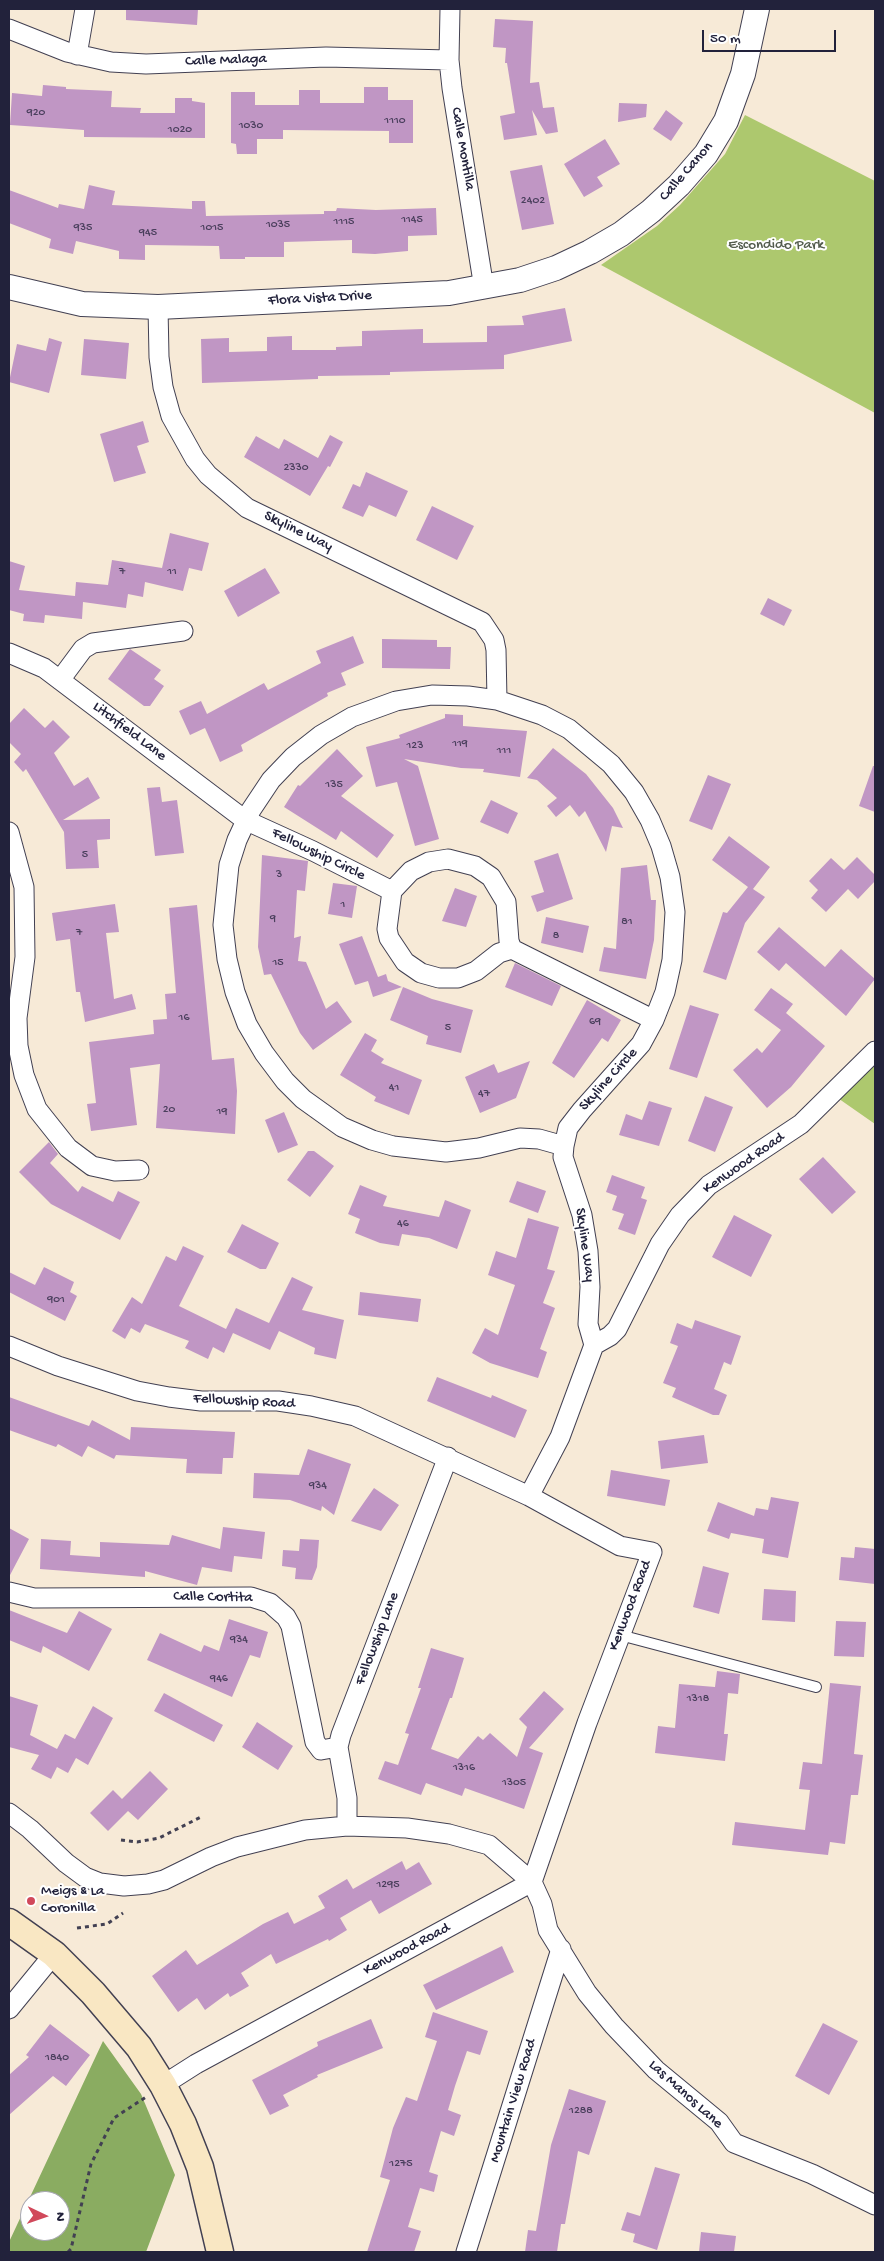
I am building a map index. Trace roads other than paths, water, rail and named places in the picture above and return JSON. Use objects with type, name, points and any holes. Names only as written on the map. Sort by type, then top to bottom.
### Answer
[{"type":"main road","points":[[9,1922],[54,1954],[93,1993],[123,2027],[156,2090],[183,2124],[200,2167],[220,2252]]},
{"type":"street","points":[[77,55],[85,9]]},
{"type":"street","name":"Calle Montilla","points":[[450,9],[449,60],[452,88],[484,288]]},
{"type":"street","name":"Calle Canon","points":[[621,234],[679,186],[719,134],[744,74],[757,9]]},
{"type":"street","name":"Calle Malaga","points":[[9,29],[77,55],[111,62],[146,64],[326,57],[449,60]]},
{"type":"street","name":"Flora Vista Drive","points":[[9,288],[82,304],[158,307],[449,293],[520,280],[556,268],[590,252],[621,234]]},
{"type":"street","name":"Skyline Way","points":[[158,307],[159,357],[163,387],[171,416],[195,459],[208,475],[247,508],[482,622],[489,630],[495,645],[497,700]]},
{"type":"street","points":[[60,680],[83,650],[93,643],[183,631]]},
{"type":"street","name":"Litchfield Lane","points":[[9,653],[35,663],[60,680],[244,820]]},
{"type":"street","name":"Skyline Circle","points":[[432,696],[468,696],[497,700],[542,715],[569,729],[611,764],[634,792],[650,820],[661,846],[670,877],[674,912],[672,960],[665,992],[654,1020],[641,1044],[568,1128],[564,1146],[530,1138],[520,1138],[479,1148],[446,1152],[392,1146],[342,1127],[324,1116],[291,1087],[264,1054],[247,1024],[235,992],[226,959],[223,925],[224,899],[229,865],[244,820],[271,780],[292,757],[320,735],[352,717],[396,701],[432,696]]},
{"type":"street","name":"Fellowship Circle","points":[[244,820],[313,851],[392,891]]},
{"type":"street","points":[[9,832],[24,887],[25,958],[17,1018],[18,1046],[24,1075],[38,1108],[68,1148],[92,1166],[115,1171],[140,1170]]},
{"type":"street","points":[[512,949],[499,953],[476,971],[458,978],[439,978],[421,973],[405,962],[389,938],[387,929],[392,891],[412,871],[429,862],[448,859],[476,866],[491,877],[506,902],[508,940],[512,949],[654,1020]]},
{"type":"street","name":"Kenwood Road","points":[[594,1345],[610,1336],[617,1329],[660,1244],[680,1215],[709,1185],[801,1124],[875,1051]]},
{"type":"street","name":"Skyline Way","points":[[564,1146],[563,1157],[575,1189],[585,1233],[590,1287],[588,1324],[594,1345]]},
{"type":"street","points":[[529,1496],[560,1437],[594,1345]]},
{"type":"street","name":"Fellowship Road","points":[[9,1346],[58,1366],[137,1391],[169,1398],[201,1401],[278,1401],[355,1416],[448,1457],[529,1496]]},
{"type":"street","name":"Fellowship Lane","points":[[347,1826],[347,1798],[338,1747],[341,1735],[448,1457]]},
{"type":"street","name":"Kenwood Road","points":[[156,2090],[196,2064],[532,1882],[620,1635],[652,1552],[620,1546],[529,1496]]},
{"type":"street","name":"Calle Cortita","points":[[9,1592],[34,1598],[251,1597],[270,1603],[286,1617],[292,1631],[315,1742],[321,1750],[338,1747]]},
{"type":"street","points":[[9,1813],[30,1829],[66,1863],[100,1884],[124,1886],[148,1884],[164,1880],[211,1857],[237,1847],[305,1830],[347,1826],[407,1828],[449,1834],[489,1845],[532,1882]]},
{"type":"street","name":"Las Manos Lane","points":[[532,1882],[542,1904],[548,1930],[562,1949],[587,1993],[614,2026],[656,2070],[719,2122],[734,2143],[812,2174],[875,2205]]},
{"type":"street","name":"Mountain View Road","points":[[466,2252],[562,1949]]},
{"type":"street","points":[[9,2009],[54,1954]]},
{"type":"lane","points":[[620,1635],[816,1687]]},
{"type":"place","name":"Meigs & La Coronilla","points":[[31,1901]]},
{"type":"park label","name":"Escondido Park","points":[[776,246]]}]
